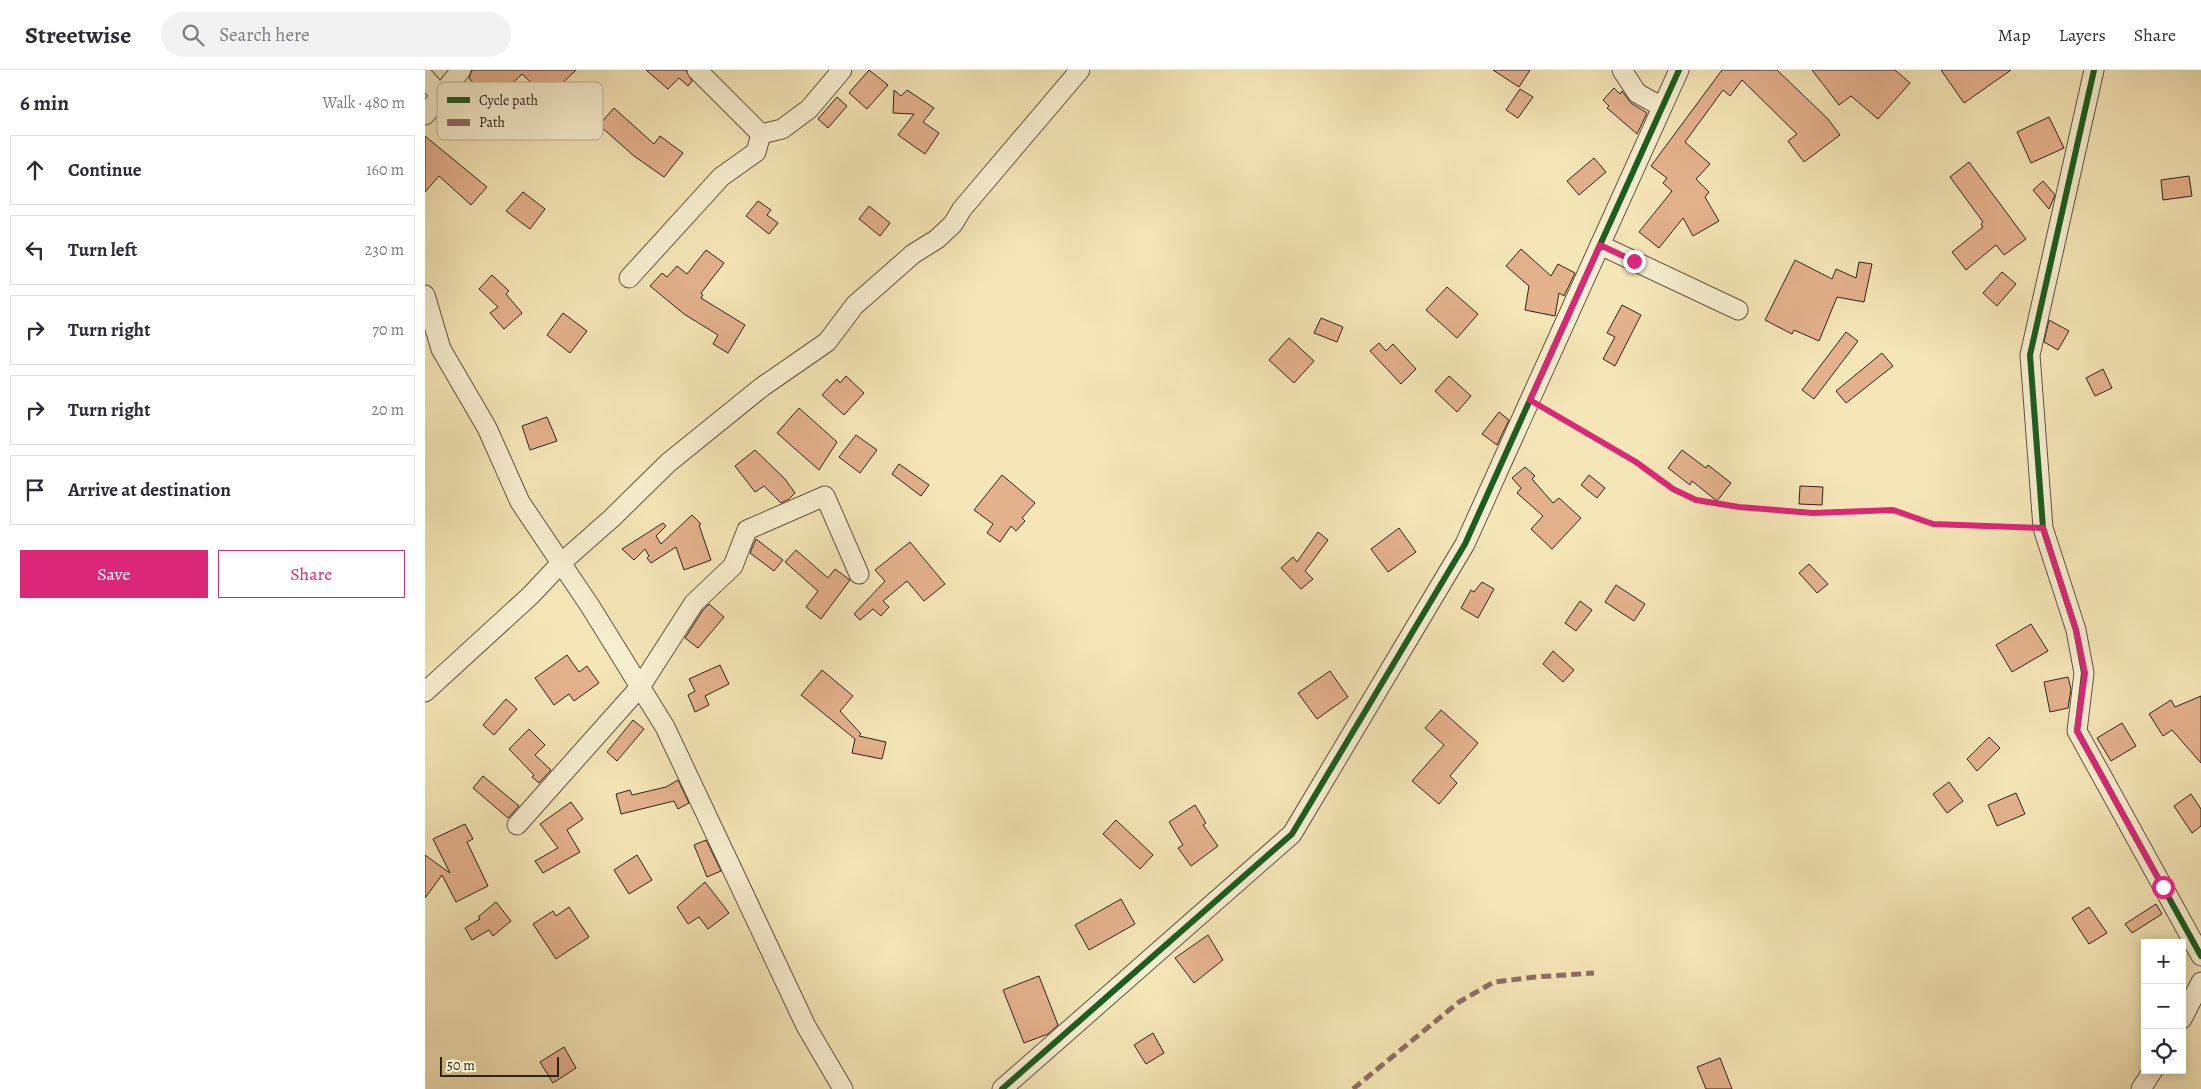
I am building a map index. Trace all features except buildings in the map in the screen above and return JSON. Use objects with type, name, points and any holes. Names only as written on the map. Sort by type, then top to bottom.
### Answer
[{"type":"street","points":[[452,82],[461,70]]},
{"type":"street","points":[[697,70],[761,134]]},
{"type":"street","points":[[761,134],[782,129],[809,109],[842,70]]},
{"type":"street","points":[[425,692],[531,595],[561,563],[612,518],[668,463],[762,387],[827,342],[855,305],[913,254],[937,238],[953,224],[962,209],[1080,70]]},
{"type":"street","points":[[1622,70],[1637,93],[1662,107]]},
{"type":"street","points":[[1003,1089],[1292,834],[1465,544],[1679,70]]},
{"type":"street","points":[[2093,70],[2030,354],[2043,528],[2076,630],[2085,673],[2077,731],[2201,956]]},
{"type":"street","points":[[425,78],[437,92]]},
{"type":"street","points":[[425,116],[437,101]]},
{"type":"street","points":[[629,278],[721,177],[756,152],[761,134]]},
{"type":"street","points":[[1600,245],[1738,310]]},
{"type":"street","points":[[425,295],[433,350],[487,428],[520,502],[665,727],[806,1026],[843,1089]]},
{"type":"street","points":[[517,825],[640,687],[694,603],[733,566],[747,530],[825,496],[859,574]]},
{"type":"street","points":[[2186,1010],[2201,982]]},
{"type":"street","points":[[2141,1089],[2150,1074]]},
{"type":"path","points":[[1530,400],[1636,462],[1673,489],[1696,500],[1739,507],[1813,513],[1893,510],[1933,524],[2043,528]]},
{"type":"marked path","points":[[1353,1089],[1459,1002],[1494,982],[1594,973]]},
{"type":"cycle path","points":[[1002,1089],[1292,834],[1465,544],[1679,70]]},
{"type":"cycle path","points":[[2094,70],[2030,355],[2043,528],[2076,630],[2084,673],[2077,731],[2201,956]]},
{"type":"route","points":[[1634,261],[1600,245],[1530,400],[1571,422],[1636,462],[1673,489],[1696,500],[1739,507],[1813,513],[1893,510],[1933,524],[2043,528],[2076,630],[2085,673],[2077,731],[2163,887]]}]
